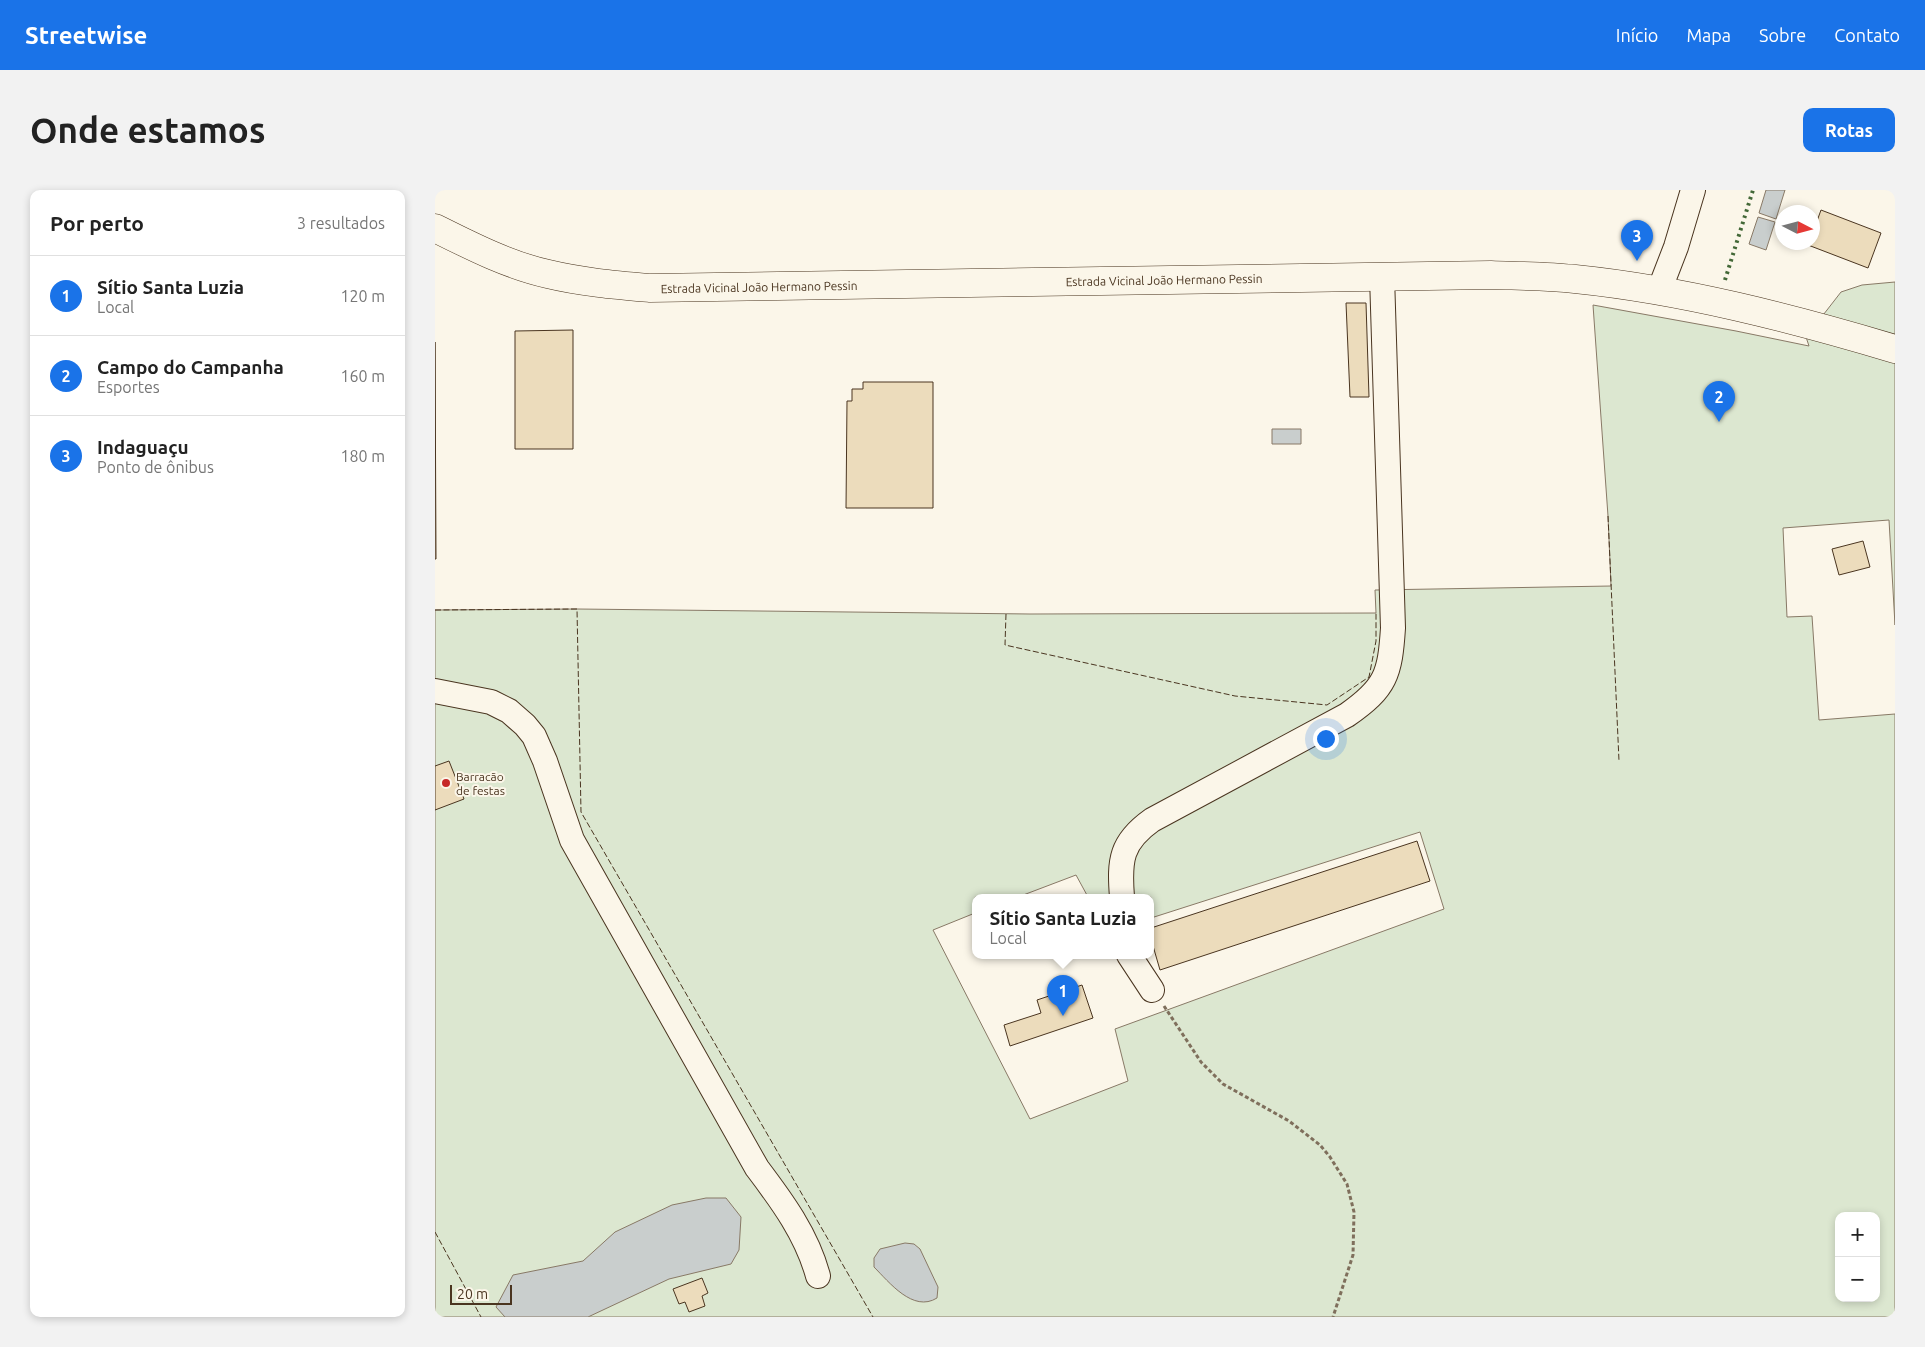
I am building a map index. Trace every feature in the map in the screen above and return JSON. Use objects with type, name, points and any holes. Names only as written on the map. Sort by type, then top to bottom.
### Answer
[{"type":"main road","name":"Estrada Vicinal João Hermano Pessin","points":[[435,228],[480,250],[546,274],[576,280],[650,288],[1382,276],[1491,275],[1574,279],[1659,291],[1748,309],[1895,349]]},
{"type":"lane","points":[[1659,291],[1676,247],[1693,190]]},
{"type":"lane","points":[[1122,894],[1122,864],[1126,844],[1137,830],[1152,820],[1347,715],[1366,702],[1378,690],[1388,672],[1393,628],[1382,276]]},
{"type":"lane","points":[[435,692],[491,702],[509,711],[535,736],[572,840],[757,1168],[786,1207],[810,1251],[818,1276]]},
{"type":"lane","points":[[1132,959],[1151,990]]},
{"type":"path","points":[[1151,990],[1168,1010],[1201,1062],[1223,1084],[1289,1121],[1320,1145],[1347,1184],[1355,1212],[1353,1255],[1333,1317]]},
{"type":"green space","points":[[1895,282],[1895,625],[1889,520],[1783,528],[1787,617],[1812,616],[1819,720],[1895,714],[1895,1317],[435,1317],[435,610],[577,609],[1030,614],[1376,613],[1375,590],[1611,586],[1593,305],[1809,346],[1806,337],[1841,292],[1862,285]],"holes":[[[1420,832],[1444,909],[1115,1029],[1128,1081],[1030,1119],[933,930],[972,914],[972,894],[1026,894],[1076,875],[1086,894],[1154,894],[1154,917]]]},
{"type":"shaded area","points":[[1766,190],[1785,190],[1780,205],[1775,205],[1775,219],[1759,213]]},
{"type":"shaded area","points":[[1758,217],[1775,222],[1766,250],[1749,244]]},
{"type":"shaded area","points":[[1272,429],[1301,429],[1301,444],[1272,444]]},
{"type":"shaded area","points":[[706,1198],[726,1198],[741,1217],[739,1250],[731,1264],[669,1279],[588,1317],[505,1317],[496,1307],[513,1275],[583,1261],[615,1232],[672,1205]]},
{"type":"shaded area","points":[[905,1243],[914,1244],[920,1249],[938,1287],[937,1298],[928,1302],[910,1299],[894,1287],[874,1267],[874,1258],[880,1249]]},
{"type":"building","points":[[1821,210],[1881,233],[1868,268],[1820,250]]},
{"type":"building","points":[[1346,303],[1366,303],[1369,397],[1350,397]]},
{"type":"building","points":[[573,330],[573,449],[515,449],[515,331]]},
{"type":"building","points":[[435,342],[436,559],[435,559]]},
{"type":"building","points":[[863,382],[933,382],[933,508],[846,508],[847,401],[852,401],[852,389],[863,389]]},
{"type":"building","points":[[1863,541],[1870,567],[1839,575],[1832,549]]},
{"type":"building","name":"Barracão de festas","points":[[449,761],[464,799],[435,810],[435,766]]},
{"type":"building","points":[[1417,841],[1430,881],[1160,970],[1154,949],[1154,927]]},
{"type":"building","points":[[1082,985],[1093,1018],[1010,1046],[1004,1025],[1041,1013],[1037,1000]]},
{"type":"building","points":[[702,1278],[708,1293],[702,1296],[705,1306],[689,1312],[685,1302],[679,1304],[673,1289]]},
{"type":"hedge","points":[[1725,280],[1753,190]]},
{"type":"fence","points":[[1608,516],[1619,761]]},
{"type":"fence","points":[[435,610],[577,609],[581,812],[873,1317]]},
{"type":"fence","points":[[1006,614],[1005,645],[1235,696],[1327,705],[1369,677],[1376,641],[1376,613]]},
{"type":"fence","points":[[435,1232],[481,1317]]},
{"type":"place","name":"Indaguaçu","points":[[1637,261]]},
{"type":"place","name":"Campo do Campanha","points":[[1719,422]]},
{"type":"place","name":"Barracão de festas","points":[[446,783]]},
{"type":"place","name":"Sítio Santa Luzia","points":[[1063,1016]]}]
